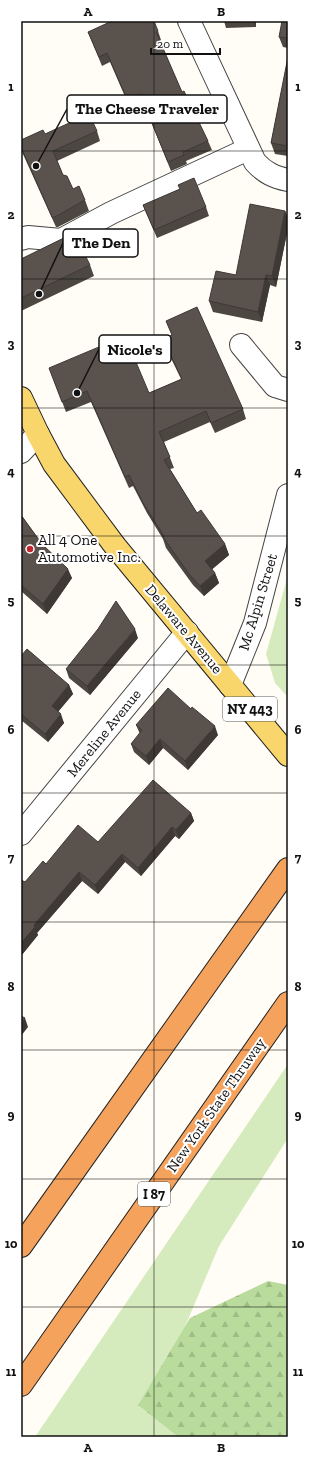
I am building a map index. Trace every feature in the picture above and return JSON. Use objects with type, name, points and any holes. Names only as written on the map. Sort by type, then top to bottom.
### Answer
[{"type":"highway","points":[[21,1246],[288,869]]},
{"type":"highway","name":"New York State Thruway","points":[[21,1385],[288,1002]]},
{"type":"main road","name":"Delaware Avenue","points":[[21,398],[54,464],[115,546],[288,755]]},
{"type":"street","points":[[189,21],[255,162],[263,171],[275,177],[288,180]]},
{"type":"street","points":[[21,239],[28,237],[61,240],[111,213],[248,149]]},
{"type":"street","points":[[241,345],[275,386],[288,390]]},
{"type":"street","points":[[21,452],[38,434]]},
{"type":"street","name":"Mc Alpin Street","points":[[230,685],[255,623],[288,495]]},
{"type":"street","name":"Mereline Avenue","points":[[21,834],[187,632]]},
{"type":"green space","points":[[288,575],[288,697],[275,683],[266,654]]},
{"type":"green space","points":[[288,1064],[288,1138],[219,1246],[184,1329],[138,1405],[178,1437],[35,1437]]},
{"type":"green space","points":[[268,1281],[288,1285],[288,1437],[178,1437],[138,1405],[190,1318]]},
{"type":"building","points":[[112,21],[154,21],[158,31],[156,32],[182,92],[184,91],[208,141],[183,152],[184,155],[168,162],[140,94],[127,99],[107,53],[99,57],[88,32]]},
{"type":"building","points":[[282,21],[288,21],[288,38],[279,37]]},
{"type":"building","points":[[288,57],[288,146],[271,143]]},
{"type":"building","points":[[89,114],[97,131],[53,151],[63,175],[67,176],[73,189],[79,186],[85,200],[55,217],[52,217],[21,147],[21,140],[43,130],[45,134]]},
{"type":"building","points":[[194,178],[206,207],[154,230],[143,205],[180,189],[178,185]]},
{"type":"building","points":[[250,204],[285,211],[272,276],[266,275],[258,312],[209,301],[216,271],[236,275]]},
{"type":"building","points":[[74,233],[90,265],[21,298],[21,259]]},
{"type":"building","points":[[197,307],[243,409],[211,423],[206,411],[159,432],[170,457],[164,460],[197,513],[201,510],[225,544],[205,561],[215,573],[200,586],[189,574],[163,537],[164,536],[143,503],[129,475],[125,477],[87,391],[62,402],[49,368],[125,336],[149,393],[182,379],[163,339],[172,335],[166,321]]},
{"type":"building","points":[[21,515],[42,544],[68,569],[43,604],[21,585]]},
{"type":"building","points":[[116,601],[135,629],[87,686],[66,669],[98,629]]},
{"type":"building","points":[[27,649],[69,685],[52,706],[61,714],[45,734],[21,714],[21,656]]},
{"type":"building","points":[[168,688],[191,709],[192,707],[215,726],[185,761],[160,739],[146,756],[131,744],[142,730],[136,725]]},
{"type":"building","points":[[153,780],[191,813],[176,830],[172,827],[138,868],[122,854],[95,885],[79,872],[34,925],[35,927],[21,943],[21,880],[25,882],[43,861],[46,864],[78,825],[98,842]]},
{"type":"building","points":[[21,1016],[25,1018],[21,1023]]},
{"type":"place","name":"The Cheese Traveler","points":[[36,166]]},
{"type":"place","name":"The Den","points":[[39,294]]},
{"type":"place","name":"Nicole's","points":[[77,393]]},
{"type":"place","name":"All 4 One Automotive Inc.","points":[[30,549]]}]
